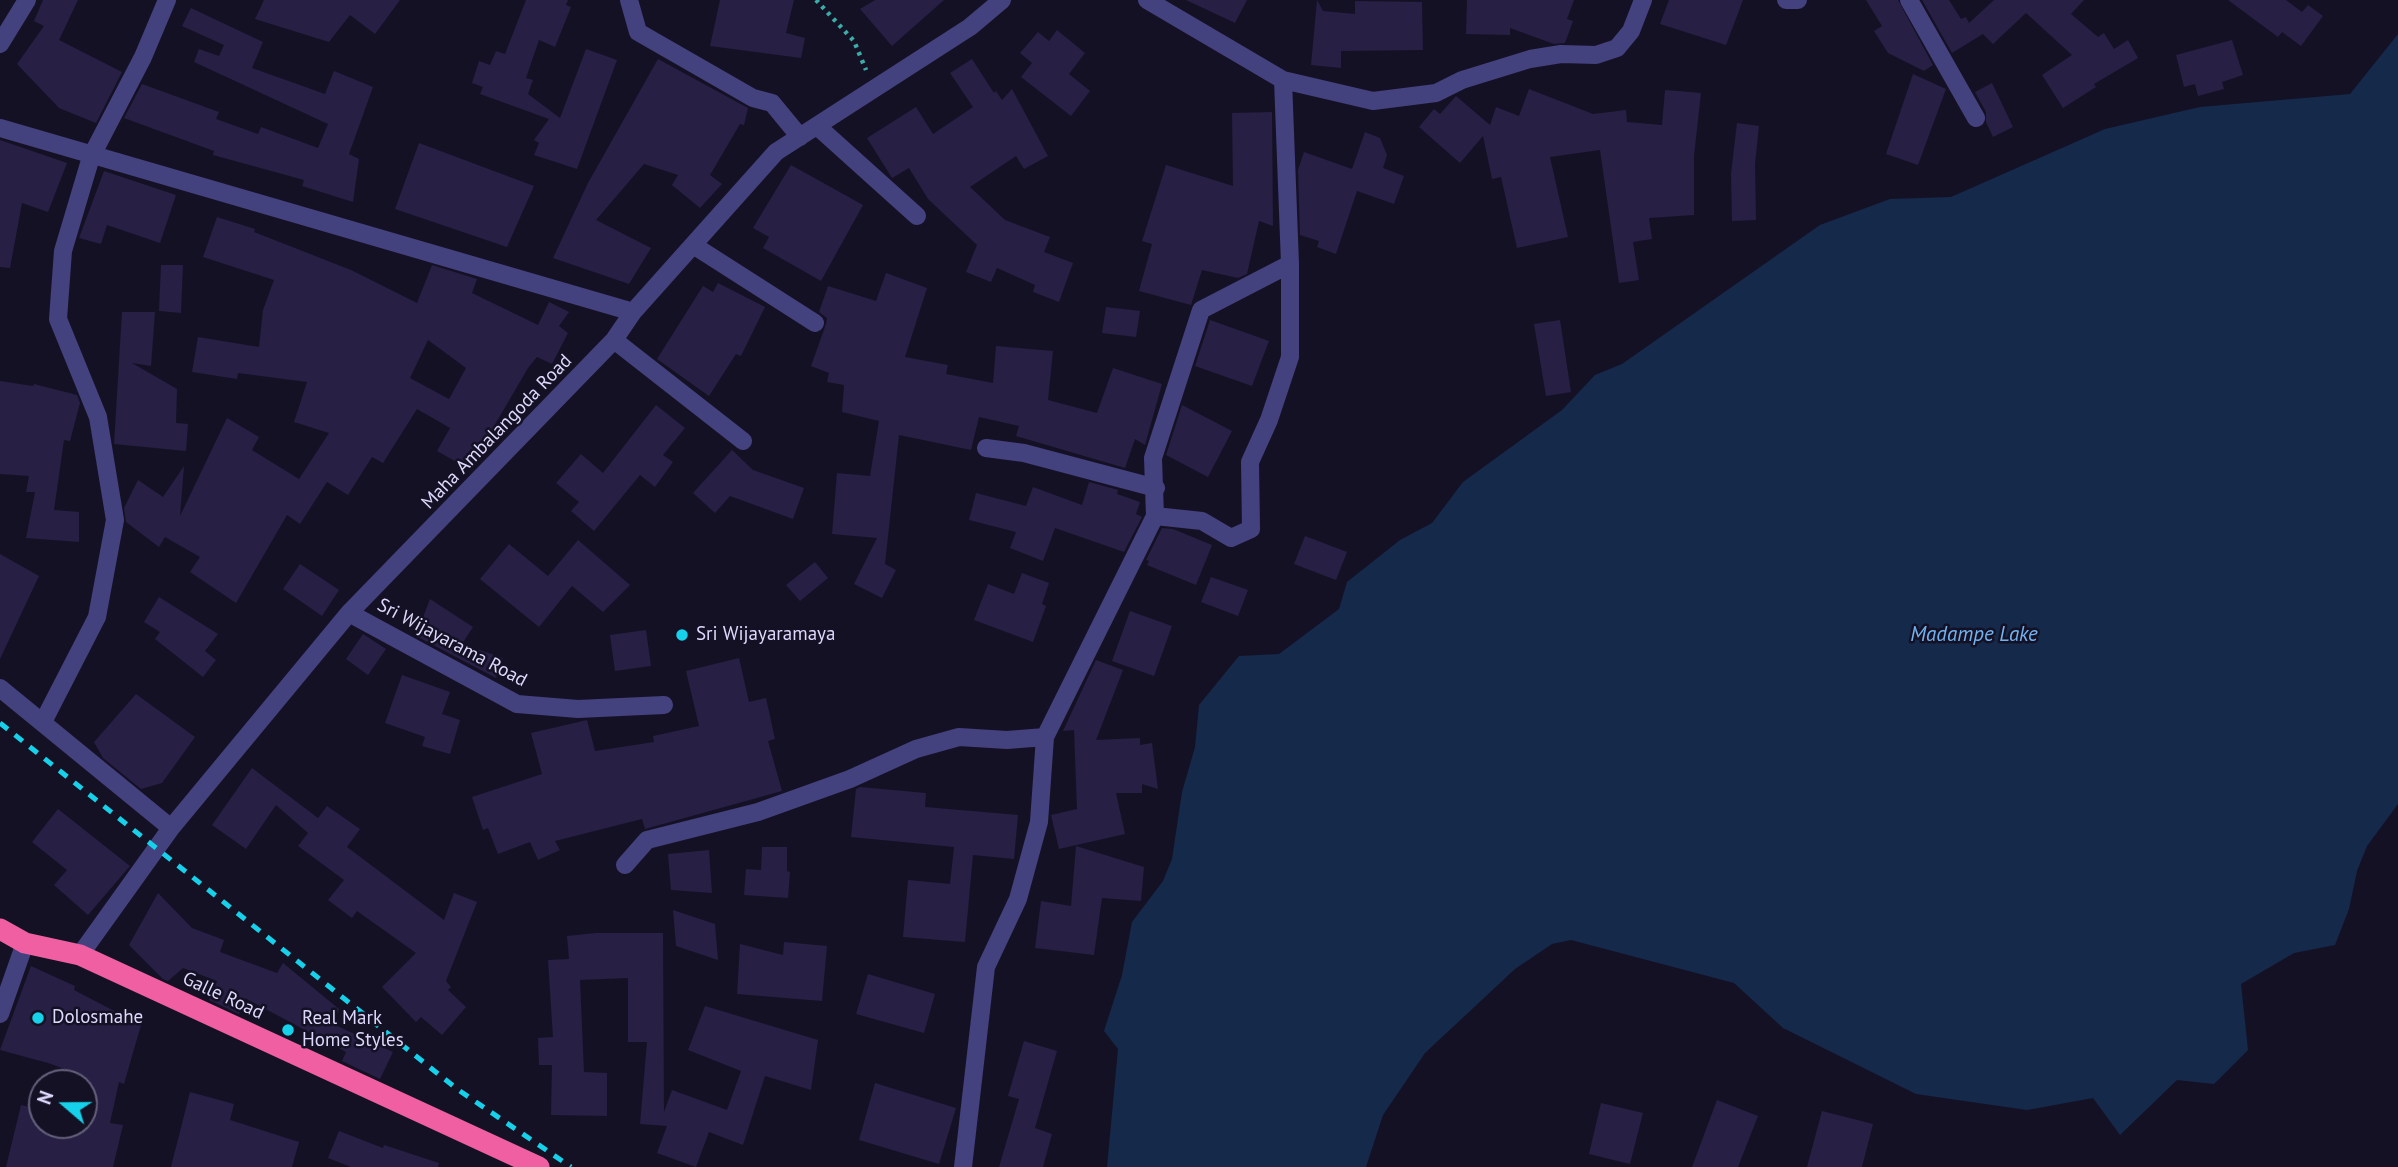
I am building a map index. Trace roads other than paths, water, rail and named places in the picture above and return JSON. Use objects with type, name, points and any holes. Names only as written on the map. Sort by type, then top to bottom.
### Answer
[{"type":"highway","name":"Galle Road","points":[[0,929],[25,943],[80,955],[539,1167]]},
{"type":"street","points":[[0,44],[27,0]]},
{"type":"street","points":[[43,722],[97,617],[115,520],[98,417],[58,319],[63,251],[91,156],[143,57],[167,0]]},
{"type":"street","points":[[629,0],[638,32],[753,98],[772,103],[800,137]]},
{"type":"street","name":"Maha Ambalangoda Road","points":[[80,955],[171,828],[279,701],[349,613],[614,340],[633,312],[776,152],[970,27],[1002,0]]},
{"type":"street","points":[[1147,0],[1283,80],[1374,101],[1436,93],[1462,80],[1530,59],[1561,54],[1595,55],[1616,48],[1631,31],[1643,0]]},
{"type":"street","points":[[1786,0],[1798,0]]},
{"type":"street","points":[[1909,0],[1976,118]]},
{"type":"street","points":[[1155,516],[1202,521],[1231,538],[1251,529],[1250,462],[1269,420],[1290,357],[1290,264],[1283,80]]},
{"type":"street","points":[[817,126],[917,216]]},
{"type":"street","points":[[0,128],[633,312]]},
{"type":"street","points":[[693,245],[815,323]]},
{"type":"street","points":[[963,1167],[986,967],[1018,899],[1039,822],[1045,737],[1155,516],[1153,458],[1201,310],[1290,264]]},
{"type":"street","points":[[614,340],[743,441]]},
{"type":"street","points":[[986,448],[1024,453],[1156,488]]},
{"type":"street","name":"Sri Wijayarama Road","points":[[349,613],[517,704],[578,709],[664,705]]},
{"type":"street","points":[[0,688],[171,828]]},
{"type":"street","points":[[625,864],[646,840],[758,811],[849,779],[916,749],[959,737],[1007,740],[1045,737]]},
{"type":"street","points":[[0,1014],[25,943]]},
{"type":"water","name":"Madampe Lake","points":[[2398,34],[2398,804],[2367,846],[2357,871],[2349,909],[2335,945],[2294,953],[2241,984],[2248,1050],[2214,1084],[2177,1080],[2120,1135],[2093,1098],[2027,1110],[1916,1094],[1783,1028],[1734,983],[1571,940],[1552,944],[1515,969],[1425,1053],[1383,1115],[1366,1167],[1107,1167],[1118,1049],[1104,1031],[1122,975],[1132,922],[1163,881],[1172,859],[1182,792],[1195,747],[1199,705],[1239,656],[1279,654],[1339,609],[1347,582],[1400,540],[1432,523],[1463,482],[1562,410],[1595,375],[1622,364],[1820,225],[1890,199],[1951,197],[2105,129],[2200,107],[2350,94]]},
{"type":"railway","points":[[0,723],[457,1089],[571,1167]]},
{"type":"place","name":"Sri Wijayaramaya","points":[[682,635]]},
{"type":"place","name":"Dolosmahe","points":[[38,1018]]},
{"type":"place","name":"Real Mark Home Styles","points":[[288,1030]]}]
